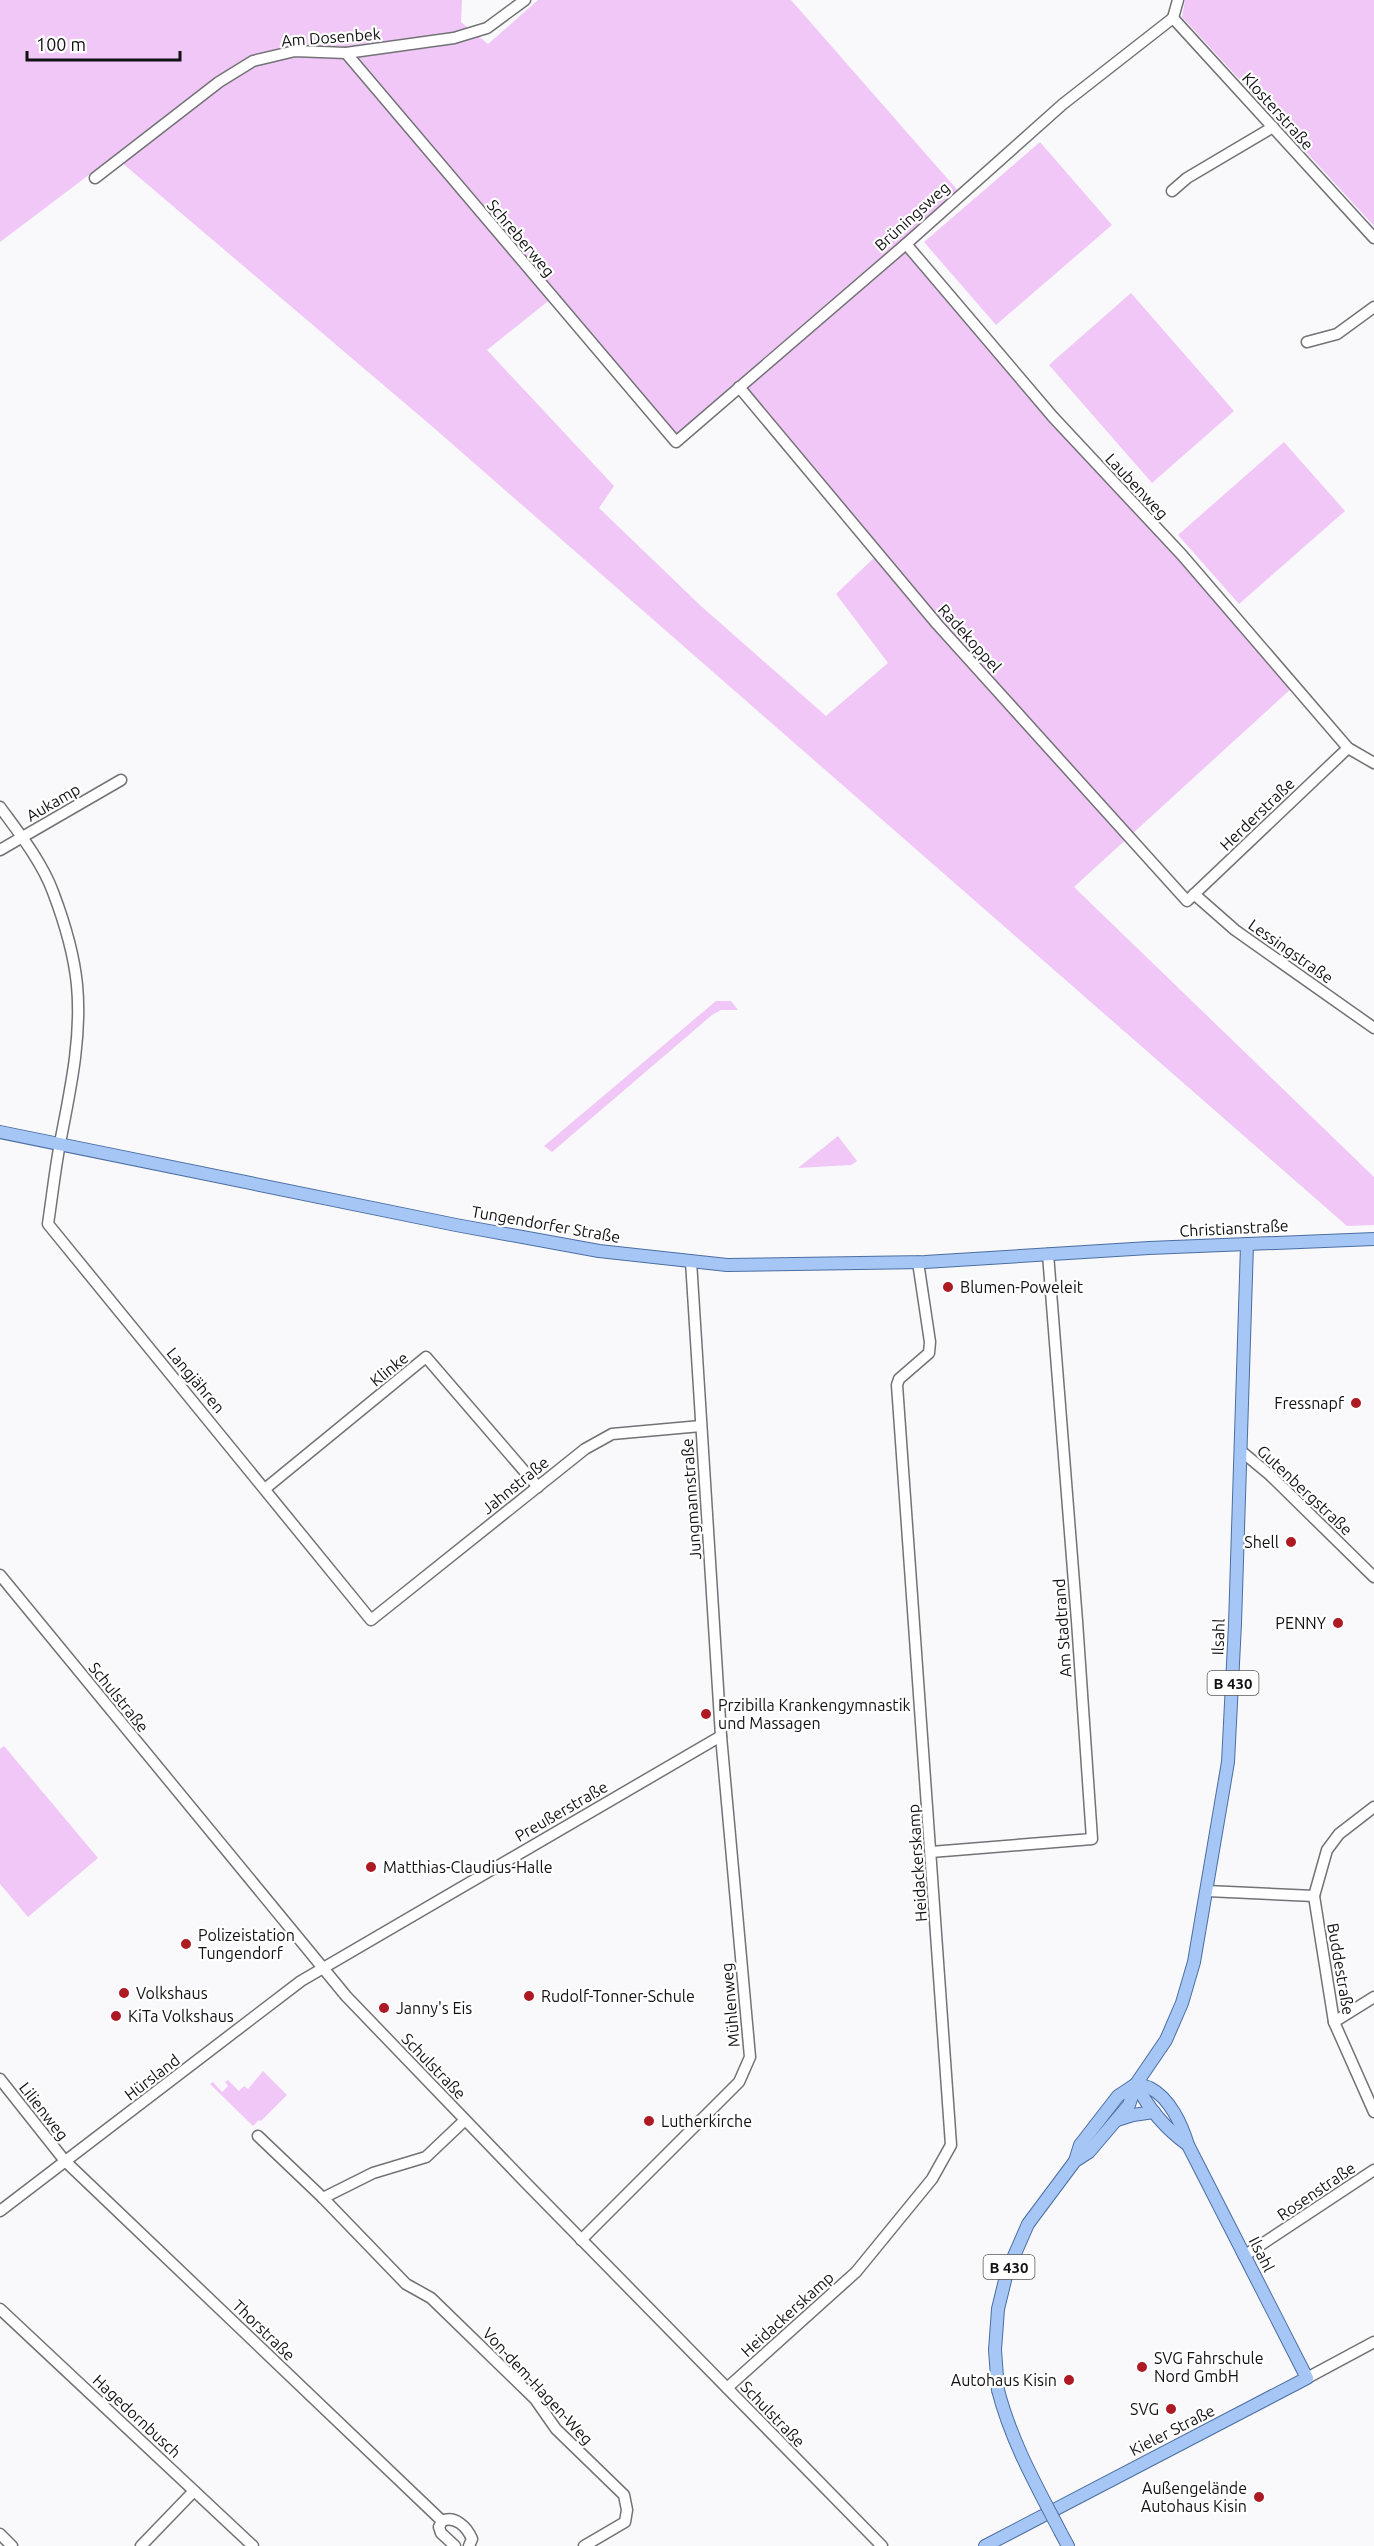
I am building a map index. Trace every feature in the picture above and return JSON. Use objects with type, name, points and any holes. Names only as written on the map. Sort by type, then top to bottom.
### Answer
[{"type":"main road","name":"Tungendorfer Straße","points":[[0,1132],[456,1226],[598,1251],[727,1265],[918,1262],[1096,1251]]},
{"type":"main road","name":"Christianstraße","points":[[1096,1251],[1374,1239]]},
{"type":"main road","name":"Ilsahl","points":[[1136,2084],[1166,2040],[1182,2003],[1194,1962],[1228,1762],[1247,1245]]},
{"type":"main road","name":"Ilsahl","points":[[1136,2084],[1154,2112],[1174,2135],[1188,2145]]},
{"type":"main road","name":"Ilsahl","points":[[1136,2084],[1151,2088],[1169,2106],[1183,2126],[1188,2145],[1307,2378]]},
{"type":"main road","name":"B 430","points":[[1075,2161],[1089,2152],[1129,2105],[1136,2084]]},
{"type":"main road","name":"B 430","points":[[1068,2546],[1026,2467],[1005,2418],[998,2390],[995,2350],[998,2310],[1007,2272],[1028,2224],[1075,2161],[1080,2145],[1086,2137],[1118,2096],[1136,2084]]},
{"type":"main road","points":[[1116,2120],[1154,2112]]},
{"type":"main road","name":"Kieler Straße","points":[[985,2546],[1307,2378]]},
{"type":"street","name":"Am Dosenbek","points":[[95,178],[219,82],[253,61],[294,51],[346,53],[424,43],[487,28],[525,0]]},
{"type":"street","points":[[1173,18],[1178,0]]},
{"type":"street","name":"Klosterstraße","points":[[1173,18],[1374,238]]},
{"type":"street","name":"Brüningsweg","points":[[676,442],[906,244],[1063,104],[1173,18]]},
{"type":"street","name":"Schreberweg","points":[[346,53],[676,442]]},
{"type":"street","points":[[1172,191],[1187,178],[1273,127]]},
{"type":"street","name":"Laubenweg","points":[[906,244],[1053,417],[1182,555],[1348,748],[1374,763]]},
{"type":"street","points":[[1307,342],[1337,334],[1374,307]]},
{"type":"street","name":"Radekoppel","points":[[739,387],[937,624],[1191,898]]},
{"type":"street","name":"Herderstraße","points":[[1191,898],[1348,748]]},
{"type":"street","name":"Aukamp","points":[[0,850],[122,780]]},
{"type":"street","name":"Langjähren","points":[[0,807],[22,837],[53,890],[72,954],[77,985],[78,1033],[68,1109],[60,1144],[48,1224],[266,1488],[371,1620]]},
{"type":"street","name":"Lessingstraße","points":[[1191,898],[1374,1028]]},
{"type":"street","name":"Am Stadtrand","points":[[931,1852],[1092,1839],[1047,1254]]},
{"type":"street","name":"Jungmannstraße","points":[[691,1261],[721,1736]]},
{"type":"street","name":"Heidackerskamp","points":[[727,2388],[856,2272],[932,2179],[951,2145],[897,1385],[899,1379],[928,1353],[930,1342],[918,1262]]},
{"type":"street","name":"Klinke","points":[[266,1488],[426,1357],[538,1486]]},
{"type":"street","name":"Jahnstraße","points":[[371,1620],[585,1449],[612,1434],[701,1426]]},
{"type":"street","name":"Gutenbergstraße","points":[[1241,1451],[1270,1475],[1374,1577]]},
{"type":"street","name":"Schulstraße","points":[[0,1575],[346,1996],[581,2240],[882,2546]]},
{"type":"street","name":"Preußerstraße","points":[[322,1967],[721,1736]]},
{"type":"street","name":"Mühlenweg","points":[[581,2240],[739,2082],[750,2057],[721,1736]]},
{"type":"street","name":"Buddestraße","points":[[1374,1807],[1339,1834],[1327,1850],[1314,1896],[1334,2022],[1374,2112]]},
{"type":"street","points":[[1207,1891],[1314,1896]]},
{"type":"street","name":"Hürsland","points":[[0,2211],[322,1967]]},
{"type":"street","points":[[1334,2022],[1374,1997]]},
{"type":"street","name":"Lilienweg","points":[[0,2079],[64,2161]]},
{"type":"street","points":[[323,2198],[373,2173],[426,2157],[465,2120]]},
{"type":"street","name":"Von-dem-Hagen-Weg","points":[[258,2136],[323,2198],[406,2284],[431,2298],[535,2399],[556,2429],[624,2495],[627,2510],[625,2522],[584,2546]]},
{"type":"street","name":"Thorstraße","points":[[64,2161],[442,2521]]},
{"type":"street","name":"Rosenstraße","points":[[1244,2256],[1374,2170]]},
{"type":"street","name":"Hagedornbusch","points":[[0,2309],[253,2546]]},
{"type":"street","name":"Kieler Straße","points":[[1307,2378],[1374,2342]]},
{"type":"street","points":[[141,2546],[194,2491]]},
{"type":"street","name":"Thorstraße","points":[[455,2546],[441,2533],[439,2527],[442,2521],[449,2518],[454,2519],[469,2533],[472,2539],[469,2546]]},
{"type":"street","points":[[0,2534],[12,2546]]},
{"type":"shaded area","points":[[0,0],[462,0],[461,22],[488,44],[538,0],[791,0],[960,193],[906,244],[1293,687],[1074,887],[1374,1177],[1374,1225],[1347,1226],[434,428],[114,156],[0,242]],"holes":[[[552,298],[676,442],[739,388],[878,554],[836,594],[888,663],[826,716],[702,607],[599,508],[614,486],[487,350]]]},
{"type":"shaded area","points":[[1185,0],[1374,0],[1374,226],[1182,17]]},
{"type":"shaded area","points":[[1040,142],[1112,225],[996,325],[924,242]]},
{"type":"shaded area","points":[[1131,293],[1234,411],[1152,483],[1049,365]]},
{"type":"shaded area","points":[[1284,442],[1345,511],[1239,604],[1178,535]]},
{"type":"shaded area","points":[[716,1001],[731,1001],[738,1010],[721,1010],[712,1015],[552,1152],[544,1146]]},
{"type":"shaded area","points":[[838,1136],[857,1161],[851,1165],[798,1168]]},
{"type":"shaded area","points":[[4,1746],[98,1858],[28,1917],[0,1884],[0,1749]]},
{"type":"shaded area","points":[[263,2071],[287,2095],[253,2126],[210,2084],[213,2082],[222,2092],[228,2086],[225,2082],[228,2080],[239,2091],[244,2086],[248,2089]]},
{"type":"place","name":"Blumen-Poweleit","points":[[948,1287]]},
{"type":"place","name":"Fressnapf","points":[[1356,1403]]},
{"type":"place","name":"Shell","points":[[1291,1542]]},
{"type":"place","name":"PENNY","points":[[1338,1623]]},
{"type":"place","name":"Przibilla Krankengymnastik und Massagen","points":[[706,1714]]},
{"type":"place","name":"Matthias-Claudius-Halle","points":[[371,1867]]},
{"type":"place","name":"Polizeistation Tungendorf","points":[[186,1944]]},
{"type":"place","name":"Volkshaus","points":[[124,1993]]},
{"type":"place","name":"Rudolf-Tonner-Schule","points":[[529,1996]]},
{"type":"place","name":"Janny's Eis","points":[[384,2008]]},
{"type":"place","name":"KiTa Volkshaus","points":[[116,2016]]},
{"type":"place","name":"Lutherkirche","points":[[649,2121]]},
{"type":"place","name":"SVG Fahrschule Nord GmbH","points":[[1142,2367]]},
{"type":"place","name":"Autohaus Kisin","points":[[1069,2380]]},
{"type":"place","name":"SVG","points":[[1171,2409]]},
{"type":"place","name":"Außengelände Autohaus Kisin","points":[[1259,2497]]}]
